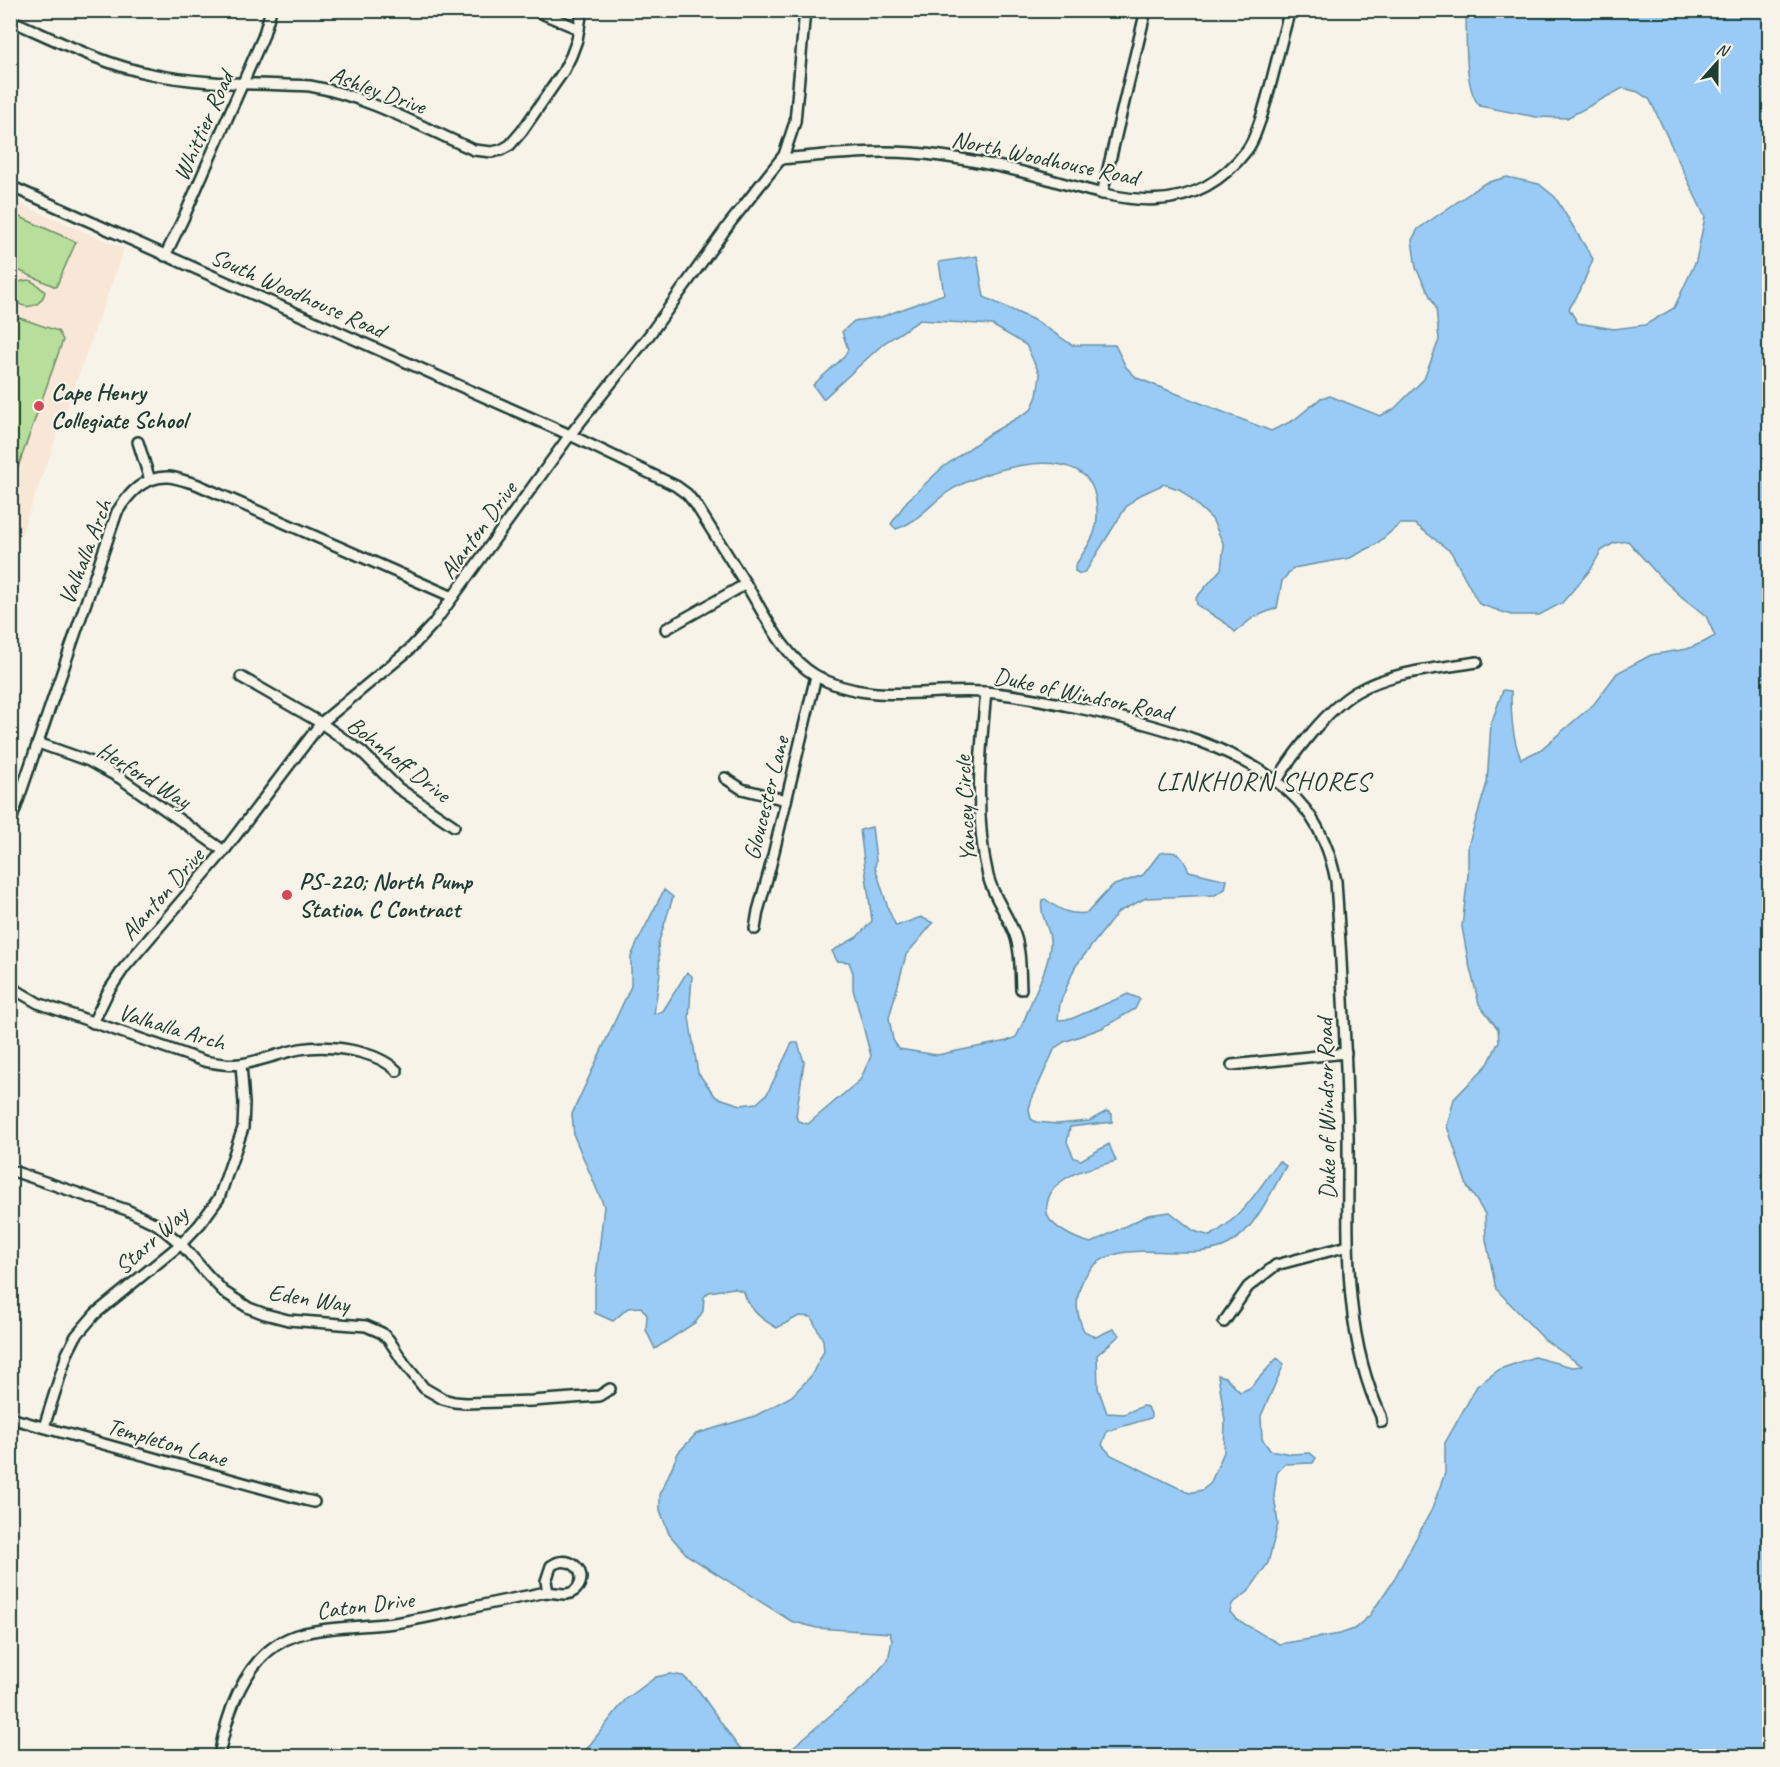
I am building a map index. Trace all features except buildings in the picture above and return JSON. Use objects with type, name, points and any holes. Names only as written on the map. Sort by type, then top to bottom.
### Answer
[{"type":"street","name":"Whittier Road","points":[[165,256],[244,83],[263,37],[271,10]]},
{"type":"street","points":[[534,10],[579,29]]},
{"type":"street","name":"Ashley Drive","points":[[10,20],[96,58],[151,74],[182,79],[310,86],[330,90],[371,104],[474,150],[492,152],[510,145],[563,72],[571,56],[582,10]]},
{"type":"street","name":"Alanton Drive","points":[[93,1023],[108,992],[124,968],[224,852],[321,723],[409,650],[434,623],[570,435],[650,334],[730,223],[781,159],[795,122],[805,10]]},
{"type":"street","points":[[1102,194],[1146,10]]},
{"type":"street","name":"North Woodhouse Road","points":[[781,159],[829,154],[907,152],[979,162],[1102,194],[1135,199],[1175,198],[1207,187],[1233,166],[1253,140],[1290,10]]},
{"type":"street","name":"South Woodhouse Road","points":[[10,186],[570,435]]},
{"type":"street","name":"Duke of Windsor Road","points":[[570,435],[676,486],[687,494],[788,650],[802,666],[816,676],[854,690],[880,694],[953,690],[987,692],[1136,720],[1173,732],[1243,761],[1276,782],[1305,809],[1328,849],[1338,903],[1346,1053],[1348,1246],[1353,1312],[1365,1378],[1382,1416],[1382,1422]]},
{"type":"street","points":[[138,442],[150,480],[169,477],[196,484],[453,597]]},
{"type":"street","name":"Valhalla Arch","points":[[10,824],[117,512],[129,493],[150,480]]},
{"type":"street","points":[[666,629],[746,584]]},
{"type":"street","points":[[1276,782],[1302,745],[1334,710],[1354,693],[1401,675],[1477,663]]},
{"type":"street","name":"Gloucester Lane","points":[[755,929],[816,676]]},
{"type":"street","name":"Bohnhoff Drive","points":[[241,677],[321,723],[362,752],[398,788],[454,825]]},
{"type":"street","name":"Yancey Circle","points":[[987,692],[980,755],[982,844],[990,885],[1014,931],[1017,942],[1021,989]]},
{"type":"street","name":"Herford Way","points":[[38,743],[89,761],[120,778],[224,852]]},
{"type":"street","points":[[725,778],[742,789],[786,800]]},
{"type":"street","name":"Valhalla Arch","points":[[10,984],[38,1003],[204,1061],[223,1065],[241,1064],[301,1049],[320,1047],[350,1050],[376,1057],[389,1063],[397,1071]]},
{"type":"street","points":[[1232,1065],[1346,1053]]},
{"type":"street","name":"Starr Way","points":[[45,1427],[66,1354],[76,1336],[95,1314],[181,1244],[200,1224],[219,1198],[243,1128],[244,1102],[241,1064]]},
{"type":"street","name":"Eden Way","points":[[10,1170],[145,1217],[181,1244],[224,1292],[249,1308],[281,1319],[366,1326],[382,1333],[393,1344],[417,1380],[432,1394],[443,1399],[466,1403],[532,1401],[599,1396],[610,1389]]},
{"type":"street","points":[[1224,1322],[1248,1287],[1276,1265],[1348,1246]]},
{"type":"street","name":"Templeton Lane","points":[[10,1418],[314,1502]]},
{"type":"street","name":"Caton Drive","points":[[219,1756],[229,1716],[249,1673],[267,1651],[290,1637],[317,1630],[353,1628],[431,1617],[548,1592],[567,1595],[576,1589],[581,1581],[580,1573],[573,1564],[562,1561],[551,1566],[546,1581],[548,1592]]},
{"type":"shaded area","name":"Cape Henry Collegiate School","points":[[11,200],[124,249],[11,562]]},
{"type":"green space","points":[[11,213],[76,242],[56,287],[11,267]]},
{"type":"green space","points":[[29,280],[45,292],[37,304],[21,305],[16,301],[11,289],[22,281]]},
{"type":"green space","points":[[11,315],[58,331],[63,340],[17,470],[10,467]]},
{"type":"water","points":[[1466,11],[1769,11],[1769,1756],[779,1756],[792,1748],[867,1684],[888,1660],[892,1641],[890,1633],[817,1628],[791,1621],[687,1555],[669,1534],[660,1510],[660,1495],[678,1453],[696,1434],[755,1416],[792,1396],[811,1376],[824,1351],[823,1340],[811,1317],[799,1316],[777,1328],[756,1313],[744,1292],[734,1288],[709,1292],[704,1297],[703,1311],[696,1322],[655,1349],[646,1330],[647,1315],[641,1307],[628,1308],[613,1321],[595,1313],[595,1287],[604,1206],[574,1136],[572,1114],[631,986],[631,957],[664,890],[673,897],[658,944],[660,973],[654,1014],[663,1011],[687,972],[692,976],[689,1018],[698,1073],[716,1097],[741,1105],[757,1103],[767,1094],[792,1043],[798,1043],[804,1062],[796,1116],[798,1121],[808,1124],[860,1080],[871,1056],[853,989],[853,973],[849,962],[837,961],[832,951],[857,937],[872,921],[860,830],[872,827],[875,867],[896,926],[921,917],[933,923],[906,955],[889,1018],[893,1040],[899,1049],[937,1055],[1007,1041],[1016,1037],[1048,959],[1050,939],[1042,913],[1042,900],[1045,899],[1069,912],[1087,913],[1112,886],[1143,875],[1160,853],[1166,852],[1179,855],[1189,871],[1227,880],[1225,889],[1215,895],[1146,898],[1118,912],[1075,967],[1060,1003],[1058,1020],[1071,1019],[1128,994],[1140,999],[1135,1009],[1102,1028],[1064,1042],[1055,1048],[1029,1109],[1031,1119],[1036,1122],[1057,1124],[1089,1121],[1107,1111],[1112,1114],[1112,1122],[1070,1127],[1067,1142],[1074,1158],[1081,1160],[1109,1144],[1116,1161],[1084,1170],[1062,1181],[1053,1189],[1047,1203],[1048,1216],[1058,1228],[1080,1240],[1091,1243],[1148,1215],[1170,1212],[1194,1231],[1210,1236],[1222,1229],[1241,1212],[1279,1161],[1286,1166],[1255,1219],[1238,1238],[1229,1244],[1211,1250],[1125,1252],[1106,1258],[1091,1268],[1080,1287],[1077,1304],[1084,1331],[1096,1337],[1113,1329],[1120,1335],[1097,1355],[1098,1388],[1107,1413],[1124,1414],[1143,1406],[1148,1407],[1151,1414],[1151,1418],[1107,1431],[1102,1445],[1111,1455],[1189,1493],[1202,1490],[1210,1484],[1224,1452],[1225,1421],[1218,1375],[1225,1377],[1240,1392],[1250,1388],[1277,1358],[1284,1364],[1261,1416],[1262,1439],[1270,1450],[1291,1454],[1310,1453],[1316,1458],[1313,1463],[1284,1464],[1277,1473],[1274,1495],[1278,1524],[1268,1563],[1248,1592],[1232,1604],[1230,1612],[1236,1619],[1279,1644],[1340,1634],[1354,1629],[1370,1615],[1393,1581],[1432,1509],[1445,1473],[1445,1443],[1477,1386],[1500,1369],[1534,1357],[1572,1367],[1582,1366],[1545,1340],[1496,1289],[1486,1240],[1485,1214],[1467,1186],[1447,1126],[1454,1099],[1488,1064],[1499,1041],[1498,1029],[1479,1004],[1462,927],[1468,875],[1468,846],[1487,783],[1491,724],[1503,690],[1511,691],[1514,734],[1521,759],[1540,750],[1594,704],[1617,673],[1651,655],[1687,649],[1715,636],[1706,616],[1658,575],[1628,541],[1614,543],[1601,551],[1591,569],[1562,603],[1539,615],[1511,615],[1479,604],[1451,552],[1415,524],[1400,524],[1375,545],[1350,558],[1293,568],[1282,581],[1277,608],[1254,617],[1235,632],[1227,624],[1197,605],[1196,598],[1221,569],[1224,545],[1212,519],[1181,490],[1164,484],[1138,496],[1126,507],[1086,571],[1080,574],[1075,571],[1075,566],[1094,534],[1097,518],[1095,498],[1089,481],[1077,470],[1061,465],[1041,463],[999,470],[962,484],[948,492],[904,526],[896,529],[891,524],[907,501],[942,468],[988,435],[1031,410],[1037,396],[1040,375],[1026,345],[992,325],[920,320],[884,343],[823,399],[813,385],[844,357],[848,349],[842,332],[854,321],[881,317],[944,294],[939,262],[977,256],[984,297],[1038,322],[1072,345],[1115,345],[1126,367],[1137,378],[1271,431],[1294,420],[1321,398],[1330,396],[1380,416],[1393,410],[1424,379],[1439,340],[1436,308],[1416,268],[1412,240],[1418,229],[1485,183],[1507,177],[1539,184],[1555,197],[1593,259],[1580,291],[1569,309],[1578,323],[1614,329],[1645,325],[1674,308],[1696,261],[1705,217],[1650,100],[1638,92],[1623,88],[1567,118],[1536,117],[1480,106],[1468,75]]},
{"type":"water","points":[[670,1674],[683,1676],[699,1691],[736,1744],[750,1756],[581,1756],[625,1700],[656,1677]]},
{"type":"place","name":"Cape Henry Collegiate School","points":[[39,406]]},
{"type":"place","name":"PS-220; North Pump Station C Contract","points":[[287,895]]},
{"type":"district","name":"LINKHORN SHORES","points":[[1263,781]]}]
